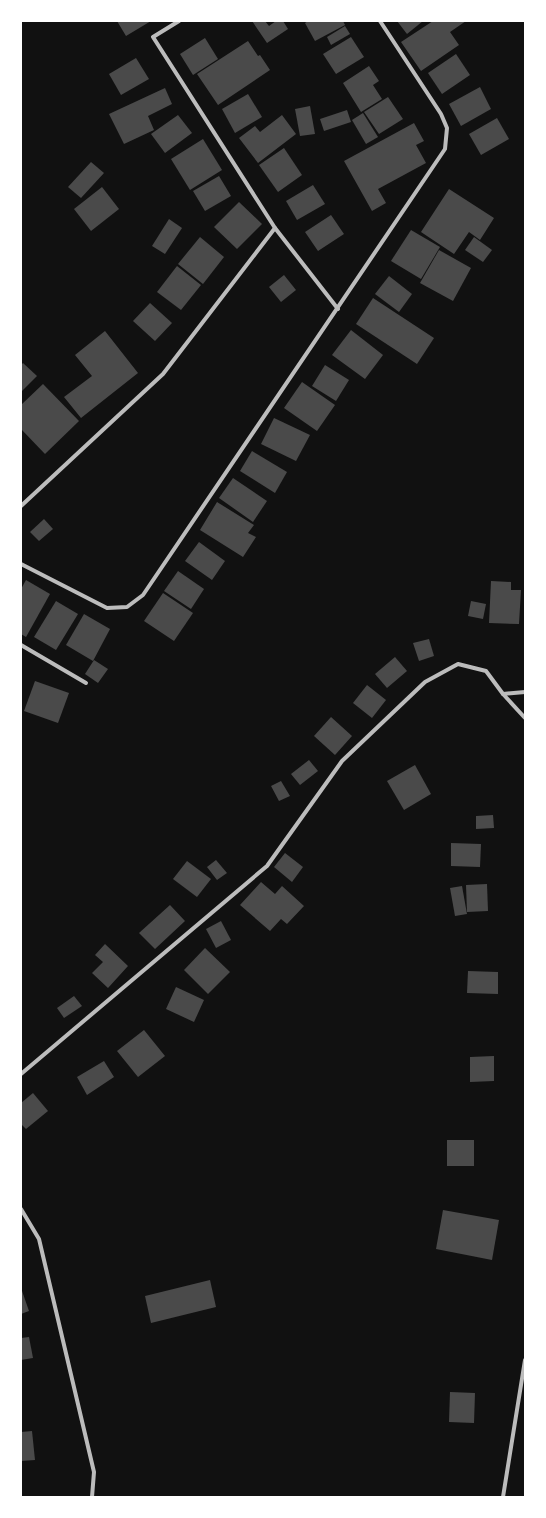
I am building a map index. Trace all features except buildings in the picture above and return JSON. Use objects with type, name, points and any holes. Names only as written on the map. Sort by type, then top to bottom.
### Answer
[{"type":"street","points":[[179,21],[153,37],[275,228],[338,309]]},
{"type":"street","points":[[21,564],[107,608],[127,608],[143,595],[445,149],[447,128],[441,114],[380,21]]},
{"type":"street","points":[[21,506],[163,374],[275,228]]},
{"type":"street","points":[[21,645],[86,683]]},
{"type":"street","points":[[21,1074],[267,866],[342,761],[425,682],[458,664],[486,671],[503,694],[525,718]]},
{"type":"street","points":[[503,694],[525,692]]},
{"type":"street","points":[[21,1209],[39,1239],[94,1472],[92,1497]]},
{"type":"street","points":[[503,1497],[525,1360]]}]
